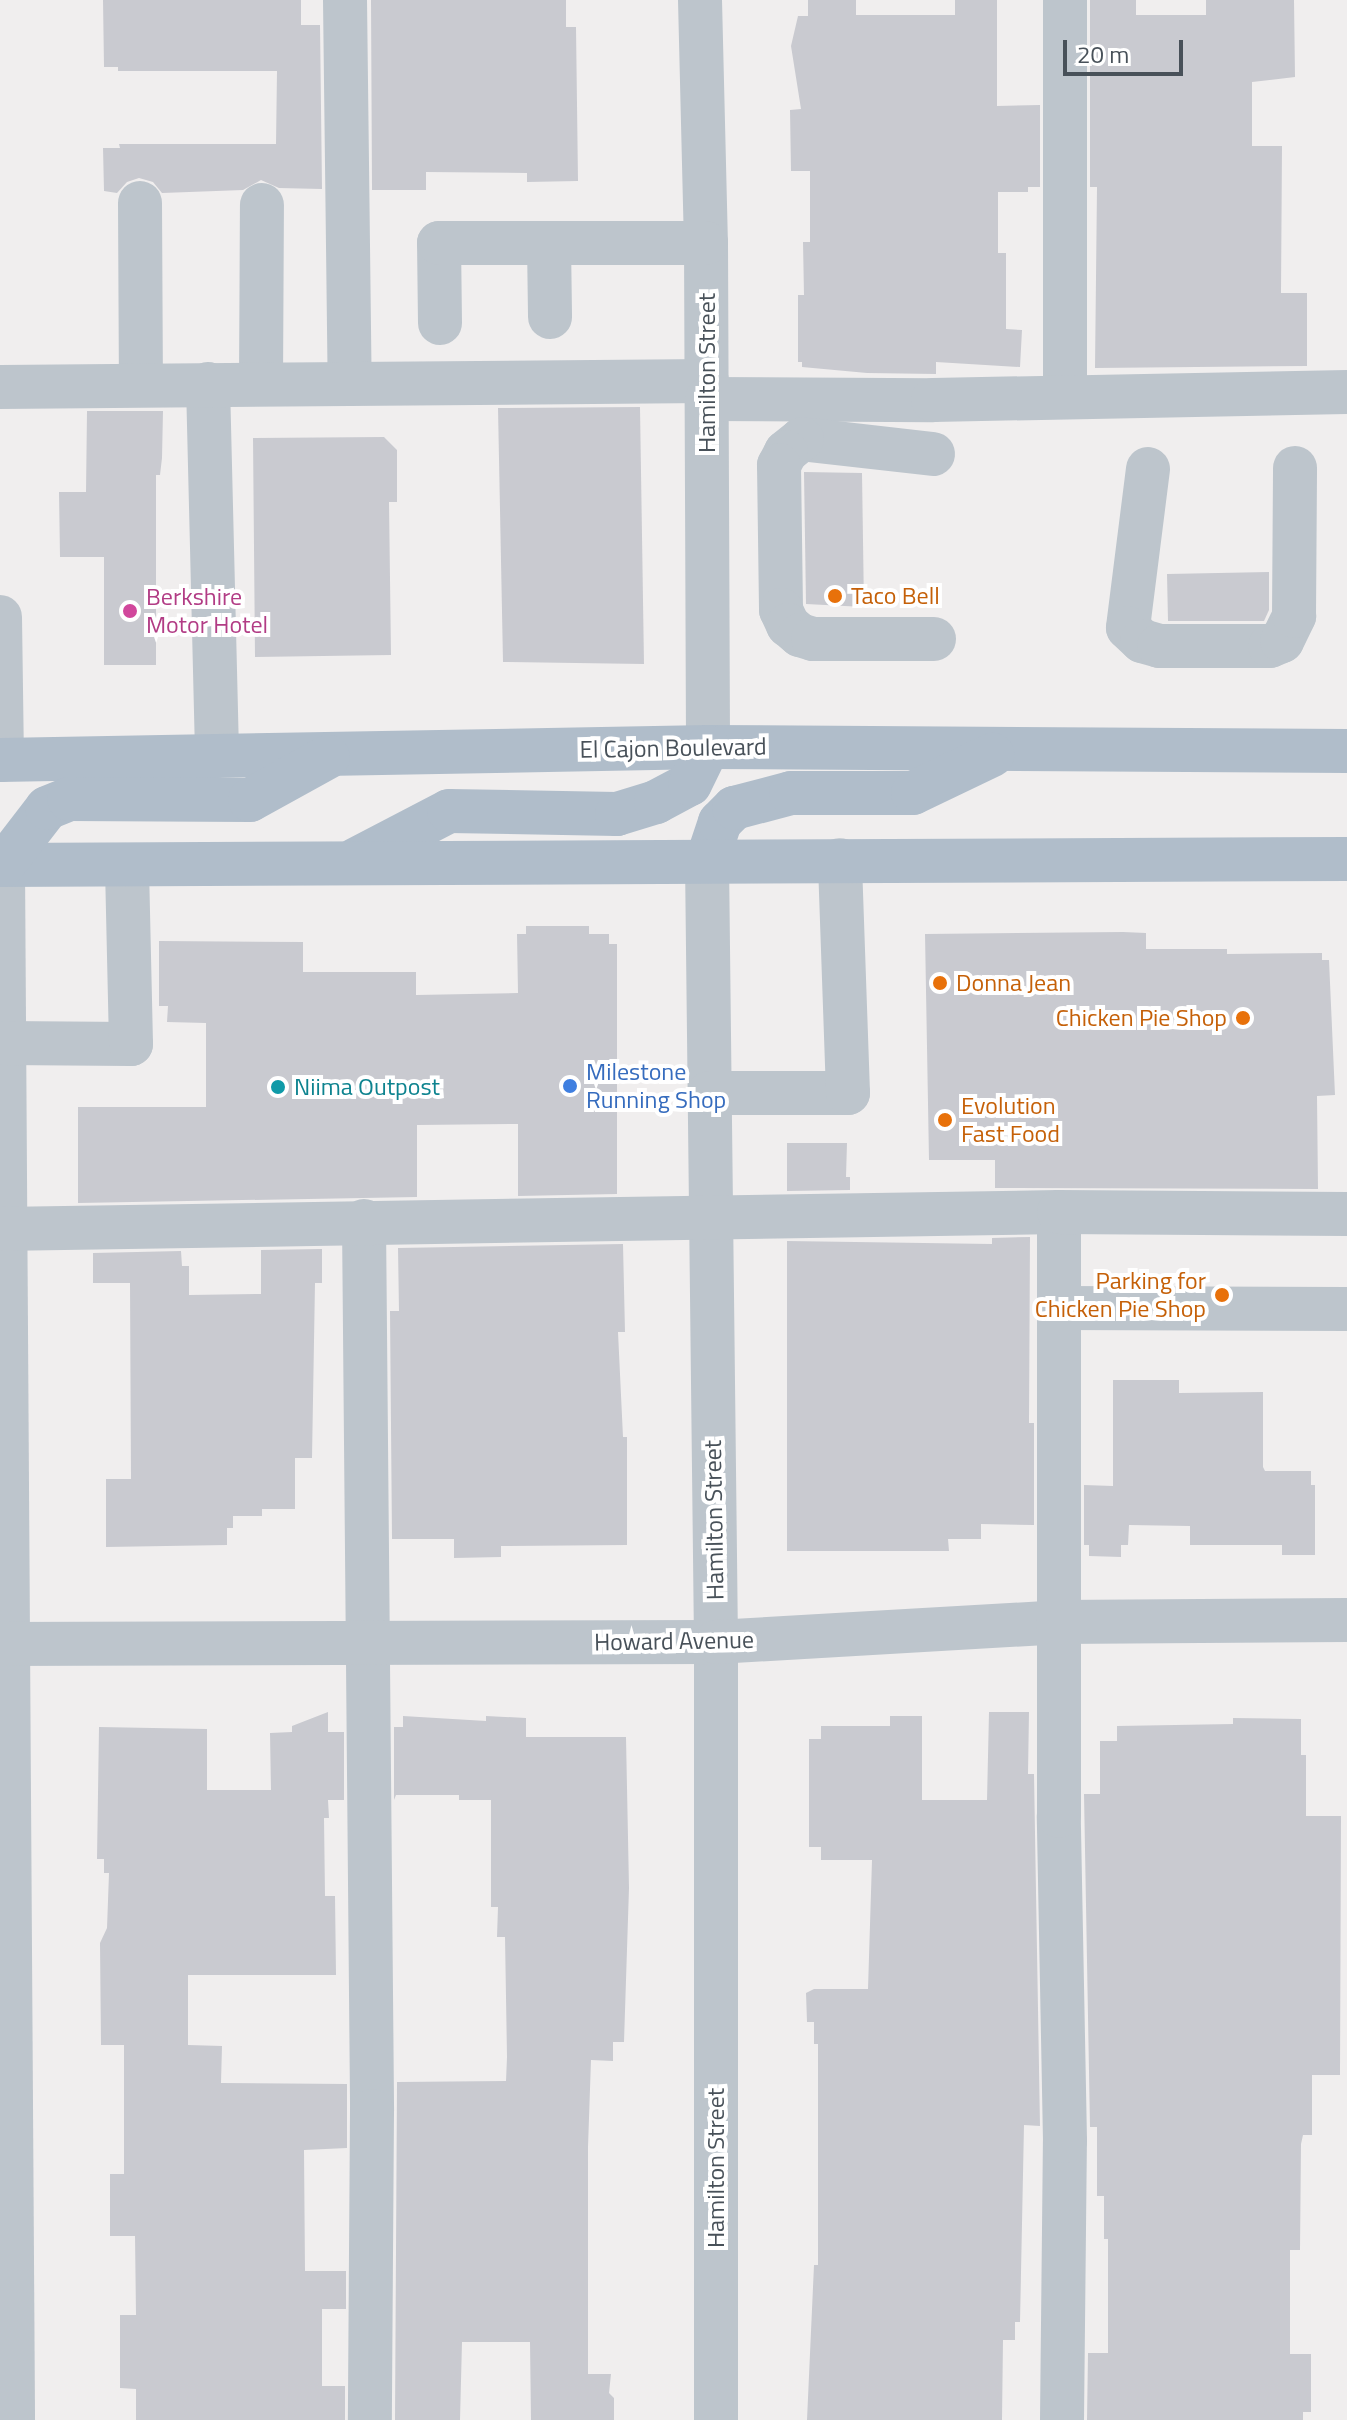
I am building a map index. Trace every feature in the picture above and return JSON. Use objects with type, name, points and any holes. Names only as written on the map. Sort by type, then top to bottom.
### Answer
[{"type":"main road","name":"El Cajon Boulevard","points":[[1,762],[708,747],[1347,751]]},
{"type":"main road","points":[[349,863],[449,811],[617,814],[656,802],[690,784],[708,747]]},
{"type":"main road","points":[[707,861],[720,822],[734,808],[791,793],[913,793],[1001,750]]},
{"type":"main road","points":[[2,865],[47,808],[69,799],[250,800],[333,754]]},
{"type":"main road","points":[[2,865],[1347,859]]},
{"type":"street","points":[[345,0],[350,384]]},
{"type":"street","name":"Hamilton Street","points":[[700,0],[706,243],[708,747]]},
{"type":"street","points":[[1065,0],[1065,397]]},
{"type":"street","points":[[140,203],[141,384]]},
{"type":"street","points":[[261,384],[262,205]]},
{"type":"street","points":[[440,323],[439,243],[706,243]]},
{"type":"street","points":[[549,243],[550,317]]},
{"type":"street","points":[[208,384],[217,756]]},
{"type":"street","points":[[0,387],[350,384],[707,390],[933,400],[1347,392]]},
{"type":"street","points":[[933,400],[933,463],[802,439],[786,452],[779,465],[781,610],[788,625],[800,635],[813,639],[934,639]]},
{"type":"street","points":[[1148,469],[1128,628],[1142,641],[1159,646],[1270,646],[1282,641],[1294,616],[1295,468]]},
{"type":"street","points":[[0,617],[1,762]]},
{"type":"street","points":[[709,1093],[848,1093],[840,860]]},
{"type":"street","name":"Hamilton Street","points":[[707,861],[716,1642],[716,2420]]},
{"type":"street","points":[[2,865],[5,1644],[13,2420]]},
{"type":"street","points":[[4,1043],[131,1044],[127,865]]},
{"type":"street","points":[[3,1230],[364,1221],[1059,1212],[1347,1214]]},
{"type":"street","points":[[1059,1212],[1058,1622],[1065,2141],[1062,2420]]},
{"type":"street","points":[[364,1221],[372,2095],[370,2420]]},
{"type":"street","points":[[1059,1308],[1347,1309]]},
{"type":"street","name":"Howard Avenue","points":[[5,1644],[716,1642],[1058,1622],[1347,1620]]},
{"type":"building","points":[[103,0],[301,0],[301,25],[320,25],[322,189],[279,188],[261,180],[243,190],[162,193],[153,182],[139,178],[127,182],[117,193],[104,191],[103,148],[120,148],[119,144],[276,144],[277,71],[118,71],[118,67],[104,67]]},
{"type":"building","points":[[371,0],[566,0],[566,27],[576,27],[578,181],[527,182],[527,173],[426,172],[426,190],[372,190]]},
{"type":"building","points":[[808,0],[856,0],[856,15],[955,15],[955,0],[997,0],[997,106],[1040,105],[1040,187],[1028,187],[1028,192],[998,192],[998,253],[1006,253],[1006,329],[1022,330],[1020,367],[936,362],[936,374],[867,373],[802,367],[802,362],[798,362],[798,295],[804,295],[803,242],[810,242],[810,171],[791,171],[790,110],[801,109],[791,46],[798,16],[808,16]]},
{"type":"building","points":[[1090,0],[1136,0],[1136,15],[1206,15],[1206,0],[1294,0],[1295,77],[1252,82],[1252,146],[1282,146],[1281,293],[1307,293],[1307,366],[1095,368],[1097,187],[1090,187]]},
{"type":"building","points":[[640,407],[644,664],[503,662],[498,408]]},
{"type":"building","name":"Berkshire Motor Hotel","points":[[87,411],[163,411],[162,458],[160,475],[156,475],[156,665],[104,665],[104,557],[60,557],[59,492],[86,492]]},
{"type":"building","points":[[384,437],[397,450],[397,502],[389,502],[391,655],[255,657],[253,438]]},
{"type":"building","points":[[804,472],[862,473],[864,607],[806,604]]},
{"type":"building","points":[[1269,572],[1269,610],[1264,621],[1168,621],[1167,574]]},
{"type":"building","points":[[526,926],[589,926],[589,934],[609,934],[609,944],[617,944],[617,1194],[518,1196],[518,1124],[417,1125],[417,1197],[78,1203],[78,1107],[206,1107],[206,1023],[167,1022],[168,1006],[159,1006],[159,941],[303,942],[303,972],[416,972],[416,995],[518,993],[517,934],[526,934]]},
{"type":"building","points":[[1146,933],[1146,949],[1227,949],[1227,954],[1322,953],[1322,960],[1329,960],[1335,1095],[1317,1096],[1318,1189],[995,1188],[995,1160],[929,1160],[925,934]]},
{"type":"building","points":[[787,1143],[847,1143],[846,1177],[850,1177],[850,1190],[787,1191]]},
{"type":"building","points":[[1030,1237],[1029,1423],[1034,1423],[1034,1525],[981,1524],[981,1539],[948,1539],[949,1551],[787,1551],[787,1241],[992,1244],[992,1238]]},
{"type":"building","points":[[623,1244],[625,1332],[618,1332],[623,1437],[627,1437],[627,1545],[501,1546],[501,1557],[454,1558],[454,1539],[392,1539],[390,1311],[399,1311],[398,1248]]},
{"type":"building","points":[[322,1249],[322,1283],[315,1283],[312,1458],[295,1458],[295,1509],[262,1509],[262,1516],[233,1516],[233,1528],[227,1528],[227,1545],[106,1547],[106,1479],[131,1479],[130,1283],[93,1283],[93,1253],[181,1251],[182,1266],[189,1266],[189,1295],[261,1294],[261,1250]]},
{"type":"building","points":[[1113,1380],[1179,1380],[1179,1393],[1263,1392],[1263,1467],[1265,1471],[1311,1471],[1311,1485],[1315,1485],[1315,1555],[1282,1555],[1282,1545],[1190,1545],[1190,1526],[1129,1525],[1128,1545],[1121,1545],[1121,1557],[1089,1556],[1089,1545],[1084,1545],[1084,1485],[1113,1486]]},
{"type":"building","points":[[328,1712],[328,1732],[344,1732],[344,1800],[328,1800],[329,1818],[324,1818],[325,1896],[335,1896],[336,1975],[188,1975],[188,2045],[222,2046],[221,2083],[347,2084],[347,2148],[304,2150],[305,2271],[346,2271],[346,2309],[322,2309],[322,2386],[345,2386],[345,2420],[136,2420],[136,2389],[120,2388],[120,2315],[136,2315],[135,2236],[110,2236],[110,2174],[124,2174],[124,2045],[101,2045],[100,1943],[107,1928],[109,1873],[104,1873],[104,1859],[97,1859],[99,1727],[207,1729],[207,1790],[271,1790],[270,1733],[292,1732],[292,1726]]},
{"type":"building","points":[[989,1712],[1029,1712],[1028,1774],[1034,1774],[1040,2126],[1024,2125],[1020,2322],[1015,2322],[1015,2340],[1003,2340],[1002,2420],[807,2420],[814,2265],[818,2265],[818,2044],[814,2044],[814,2022],[807,2022],[806,1993],[814,1989],[868,1989],[872,1860],[821,1860],[821,1847],[809,1847],[809,1739],[821,1739],[821,1726],[890,1726],[890,1716],[922,1716],[922,1800],[987,1800]]},
{"type":"building","points":[[403,1716],[486,1721],[486,1716],[526,1718],[526,1737],[626,1737],[629,1888],[624,2042],[613,2042],[613,2061],[591,2060],[588,2147],[588,2374],[611,2374],[609,2393],[614,2398],[614,2420],[531,2420],[530,2342],[462,2342],[460,2420],[395,2420],[397,2082],[506,2081],[507,2057],[505,1937],[497,1937],[498,1907],[491,1907],[491,1800],[459,1800],[459,1795],[396,1795],[394,1800],[394,1727],[403,1727]]},
{"type":"building","points":[[1233,1718],[1301,1719],[1301,1755],[1306,1755],[1306,1816],[1341,1816],[1340,2075],[1312,2075],[1312,2135],[1303,2135],[1301,2144],[1300,2250],[1290,2250],[1290,2354],[1311,2354],[1311,2412],[1303,2412],[1303,2420],[1087,2420],[1088,2353],[1108,2353],[1108,2239],[1104,2239],[1104,2196],[1097,2196],[1097,2127],[1090,2127],[1084,1794],[1100,1794],[1100,1741],[1117,1741],[1117,1726],[1233,1724]]},
{"type":"place","name":"Taco Bell","points":[[835,596]]},
{"type":"place","name":"Berkshire Motor Hotel","points":[[130,611]]},
{"type":"place","name":"Donna Jean","points":[[940,983]]},
{"type":"place","name":"Chicken Pie Shop","points":[[1243,1018]]},
{"type":"place","name":"Milestone Running Shop","points":[[570,1086]]},
{"type":"place","name":"Niima Outpost","points":[[278,1087]]},
{"type":"place","name":"Evolution Fast Food","points":[[945,1120]]},
{"type":"place","name":"Parking for Chicken Pie Shop","points":[[1222,1295]]}]
